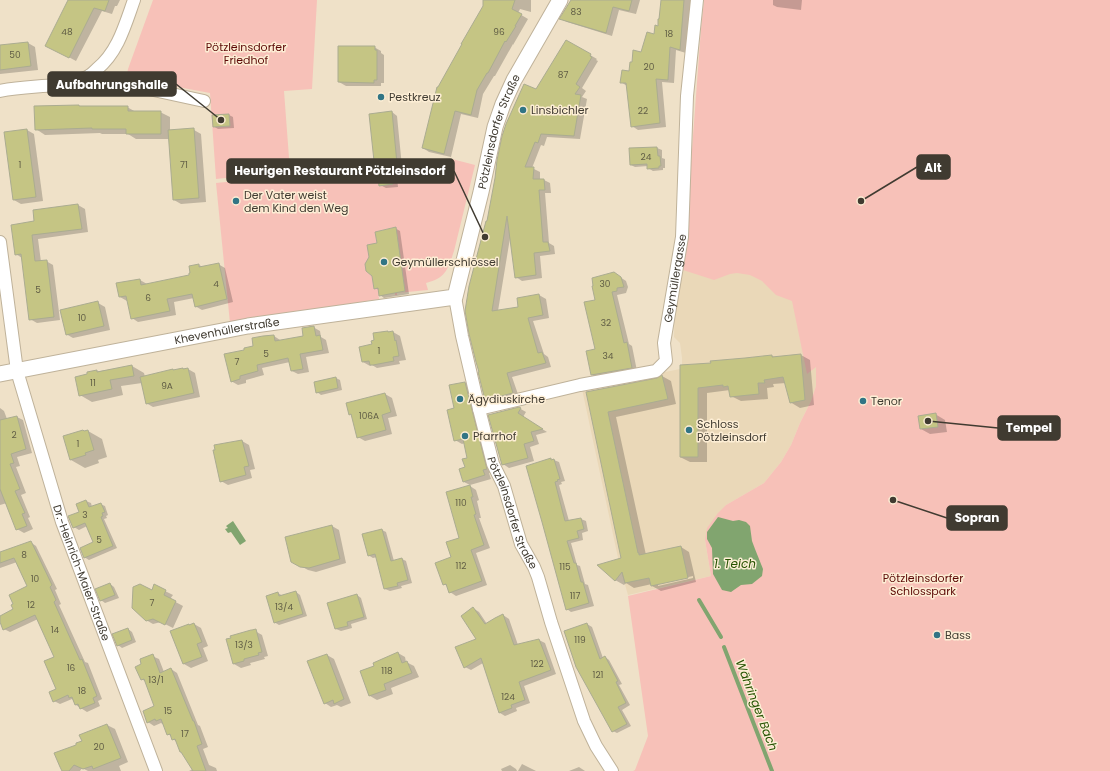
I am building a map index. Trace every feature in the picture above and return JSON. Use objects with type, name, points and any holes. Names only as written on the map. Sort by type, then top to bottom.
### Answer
[{"type":"street","points":[[0,91],[12,88],[60,84],[89,76],[103,64],[115,48],[124,29],[134,0]]},
{"type":"street","name":"Pötzleinsdorfer Straße","points":[[560,0],[514,80],[503,104],[495,127],[481,192],[455,297],[478,408],[493,464],[504,486],[521,544],[538,577],[551,622],[584,721],[596,746],[612,771]]},
{"type":"street","name":"Geymüllergasse","points":[[478,408],[580,385],[656,371],[666,361],[664,343],[682,237],[687,96],[697,0]]},
{"type":"street","points":[[89,76],[204,101]]},
{"type":"street","name":"Dr.-Heinrich-Maier-Straße","points":[[0,242],[17,370],[62,522],[156,771]]},
{"type":"street","name":"Khevenhüllerstraße","points":[[0,374],[248,326],[455,297]]},
{"type":"shaded area","points":[[683,270],[743,270],[787,284],[816,366],[816,386],[811,401],[791,445],[781,462],[764,483],[726,505],[705,540],[711,576],[628,595],[620,567],[582,389],[680,369],[680,365],[682,365],[682,358],[680,343],[674,337],[675,296]]},
{"type":"green space","name":"Pötzleinsdorfer Friedhof","points":[[153,0],[317,0],[312,89],[284,91],[290,171],[216,179],[210,93],[130,78],[127,74],[128,69]]},
{"type":"green space","name":"Pötzleinsdorfer Schlosspark","points":[[704,0],[1110,0],[1110,771],[633,771],[635,770],[648,736],[628,596],[711,576],[705,540],[707,528],[726,505],[764,483],[781,462],[791,445],[811,401],[816,386],[816,367],[807,374],[792,301],[776,295],[762,281],[750,275],[737,273],[714,280],[683,270]]},
{"type":"green space","points":[[452,159],[475,165],[450,263],[442,275],[433,281],[426,283],[428,290],[397,293],[397,295],[395,295],[395,293],[405,292],[405,289],[402,284],[404,283],[395,227],[375,232],[377,243],[369,257],[366,271],[372,276],[374,289],[378,288],[379,299],[230,323],[216,183]]},
{"type":"water","name":"1. Teich","points":[[718,517],[733,521],[739,520],[746,522],[750,526],[752,541],[763,569],[762,576],[752,584],[741,585],[731,592],[722,590],[713,574],[712,548],[707,539],[707,532]]},
{"type":"water","points":[[233,521],[246,541],[240,545],[231,532],[228,533],[225,529],[228,528],[226,526]]},
{"type":"building","points":[[68,0],[109,0],[105,11],[94,8],[69,58],[45,46]]},
{"type":"building","points":[[483,0],[515,0],[512,9],[522,14],[477,90],[471,115],[455,111],[444,154],[422,148],[437,87],[483,6]]},
{"type":"building","points":[[571,0],[632,0],[629,11],[613,7],[606,33],[559,19]]},
{"type":"building","points":[[661,0],[684,0],[680,50],[670,47],[668,80],[656,79],[660,123],[631,127],[626,83],[620,83],[622,70],[629,71],[630,62],[632,62],[633,50],[641,52],[647,32],[654,34],[655,25],[658,26]]},
{"type":"building","points":[[566,40],[591,54],[590,56],[592,57],[576,84],[580,87],[575,94],[581,95],[574,136],[541,134],[538,143],[535,142],[525,167],[534,167],[533,179],[544,179],[545,190],[539,190],[543,242],[548,242],[550,251],[534,253],[536,275],[515,278],[507,216],[492,311],[518,307],[517,298],[539,294],[543,315],[528,318],[538,353],[542,352],[546,363],[507,373],[513,393],[485,400],[465,311],[469,286],[487,221],[502,136],[524,84],[536,89]]},
{"type":"building","points":[[28,42],[31,66],[0,70],[0,45]]},
{"type":"building","points":[[338,46],[375,46],[375,50],[377,50],[377,80],[374,80],[374,83],[338,82]]},
{"type":"building","points":[[34,106],[128,106],[128,111],[161,111],[161,134],[126,134],[126,129],[92,128],[35,130]]},
{"type":"building","points":[[392,111],[398,174],[392,175],[393,184],[379,186],[376,161],[374,161],[369,114]]},
{"type":"building","points":[[229,114],[230,126],[213,127],[212,115]]},
{"type":"building","points":[[194,128],[199,198],[173,200],[168,130]]},
{"type":"building","points":[[27,129],[36,197],[13,200],[4,132]]},
{"type":"building","points":[[657,147],[661,166],[659,166],[659,168],[647,169],[647,164],[630,165],[629,148]]},
{"type":"building","points":[[78,204],[82,229],[32,235],[35,261],[47,260],[54,317],[29,320],[21,254],[15,255],[11,225],[34,221],[33,210]]},
{"type":"building","name":"Geymüllerschlössel","points":[[396,227],[405,291],[379,296],[378,288],[374,289],[372,276],[366,271],[365,264],[369,257],[367,245],[377,243],[375,232]]},
{"type":"building","points":[[219,263],[227,299],[195,307],[192,294],[167,299],[170,311],[131,319],[126,296],[119,297],[116,283],[140,279],[141,285],[189,275],[189,266],[199,264],[199,267]]},
{"type":"building","points":[[614,272],[621,277],[624,287],[617,288],[617,291],[612,292],[624,343],[627,342],[632,368],[591,375],[586,351],[595,349],[584,302],[595,300],[592,278]]},
{"type":"building","points":[[98,301],[104,326],[66,335],[60,310]]},
{"type":"building","points":[[314,326],[316,336],[320,335],[323,350],[300,354],[303,369],[291,371],[288,358],[257,365],[258,371],[240,376],[240,379],[231,382],[224,354],[244,350],[244,348],[253,346],[252,338],[274,335],[275,341],[303,336],[302,328]]},
{"type":"building","points":[[393,331],[399,356],[393,357],[394,361],[373,365],[370,365],[369,361],[362,362],[359,347],[372,344],[371,341],[374,340],[373,333]]},
{"type":"building","name":"Schloss Pötzleinsdorf","points":[[801,354],[805,400],[790,403],[783,377],[764,380],[765,383],[758,383],[759,394],[730,397],[728,386],[723,387],[723,385],[698,388],[698,457],[680,457],[680,365],[711,363],[710,361],[772,355],[772,357]]},
{"type":"building","points":[[132,365],[134,376],[110,380],[112,389],[79,396],[75,377],[87,374],[87,372],[97,370],[97,372]]},
{"type":"building","points":[[188,368],[194,393],[146,404],[140,377]]},
{"type":"building","points":[[662,375],[668,399],[608,412],[638,553],[639,555],[681,546],[688,578],[651,586],[649,578],[625,583],[622,572],[615,581],[597,565],[621,558],[586,392],[657,378]]},
{"type":"building","points":[[336,377],[338,388],[316,393],[314,382]]},
{"type":"building","points":[[465,382],[487,469],[483,470],[485,475],[463,482],[459,469],[465,467],[462,459],[467,458],[463,439],[454,441],[447,410],[454,408],[449,385]]},
{"type":"building","points":[[385,393],[391,412],[382,415],[386,430],[357,438],[351,414],[349,415],[346,403]]},
{"type":"building","points":[[519,407],[521,408],[518,413],[543,429],[531,432],[534,441],[524,444],[528,458],[502,465],[488,415]]},
{"type":"building","points":[[936,413],[938,427],[920,429],[918,416]]},
{"type":"building","points":[[17,416],[26,449],[11,454],[14,463],[10,464],[20,489],[15,491],[25,513],[22,514],[27,526],[16,530],[0,489],[0,420]]},
{"type":"building","points":[[88,430],[94,450],[85,453],[86,455],[70,460],[63,436]]},
{"type":"building","points":[[242,440],[249,466],[244,467],[246,475],[220,482],[213,450],[215,450],[214,445]]},
{"type":"building","points":[[551,458],[551,460],[554,459],[560,479],[555,482],[565,521],[581,518],[584,529],[577,531],[579,538],[567,541],[574,563],[576,563],[581,582],[583,582],[589,603],[566,610],[526,466]]},
{"type":"building","points":[[470,485],[473,497],[471,497],[476,514],[474,515],[484,545],[471,550],[482,581],[449,593],[446,584],[443,585],[435,563],[451,557],[446,542],[459,538],[446,492]]},
{"type":"building","points":[[86,500],[89,507],[101,503],[105,512],[102,513],[103,516],[101,517],[113,546],[84,558],[80,548],[93,542],[85,523],[73,528],[68,516],[79,512],[76,504]]},
{"type":"building","points":[[332,525],[340,559],[309,568],[300,567],[291,562],[285,537]]},
{"type":"building","points":[[382,529],[391,561],[402,558],[408,580],[397,583],[398,586],[384,589],[375,554],[368,556],[362,534]]},
{"type":"building","points":[[31,541],[52,585],[50,587],[56,600],[54,602],[80,660],[82,659],[97,696],[93,698],[95,703],[80,709],[78,704],[75,705],[72,697],[69,698],[68,695],[53,702],[49,692],[56,689],[44,661],[54,657],[35,615],[3,630],[0,622],[0,616],[13,609],[11,605],[13,604],[9,595],[27,586],[14,558],[0,563],[0,552]]},
{"type":"building","points":[[110,583],[115,595],[100,601],[95,589]]},
{"type":"building","points":[[140,584],[152,590],[154,584],[166,590],[164,595],[176,601],[165,625],[153,619],[146,621],[132,608],[133,587]]},
{"type":"building","points":[[296,591],[303,614],[274,623],[266,596],[278,592],[279,596]]},
{"type":"building","points":[[357,594],[364,617],[347,622],[348,626],[335,629],[327,603]]},
{"type":"building","points":[[473,607],[485,624],[503,614],[514,645],[539,639],[551,670],[519,682],[525,700],[511,705],[512,708],[499,713],[481,658],[464,668],[455,647],[476,639],[461,616]]},
{"type":"building","points":[[194,623],[202,642],[197,644],[202,657],[183,664],[170,631]]},
{"type":"building","points":[[587,623],[600,659],[605,656],[618,681],[616,682],[626,703],[618,707],[627,724],[612,732],[576,667],[564,631]]},
{"type":"building","points":[[128,628],[132,640],[117,646],[112,634]]},
{"type":"building","points":[[256,629],[262,652],[258,653],[259,655],[233,664],[226,639],[231,638],[230,636]]},
{"type":"building","points":[[398,652],[402,663],[407,661],[412,673],[384,684],[386,690],[369,696],[360,671],[374,666],[373,663]]},
{"type":"building","points":[[153,654],[160,673],[171,668],[194,721],[202,744],[197,746],[206,771],[193,771],[180,752],[175,739],[172,740],[170,734],[167,735],[161,719],[156,721],[155,719],[147,723],[143,711],[154,706],[144,679],[141,680],[135,667],[141,664],[140,659]]},
{"type":"building","points":[[327,654],[344,699],[334,704],[333,700],[324,704],[307,661]]},
{"type":"building","points":[[107,724],[121,758],[93,769],[92,766],[83,769],[74,765],[69,771],[62,771],[54,753],[76,745],[76,743],[82,741],[79,735]]},
{"type":"waterway","name":"Währinger Bach","points":[[699,600],[721,637]]},
{"type":"waterway","name":"Währinger Bach","points":[[724,647],[772,771]]},
{"type":"place","name":"Pestkreuz","points":[[381,97]]},
{"type":"place","name":"Linsbichler","points":[[523,110]]},
{"type":"place","name":"Aufbahrungshalle","points":[[221,120]]},
{"type":"place","name":"Der Vater weist dem Kind den Weg","points":[[236,201]]},
{"type":"place","name":"Alt","points":[[861,201]]},
{"type":"place","name":"Heurigen Restaurant Pötzleinsdorf","points":[[485,237]]},
{"type":"place","name":"Geymüllerschlössel","points":[[384,262]]},
{"type":"place","name":"Ägydiuskirche","points":[[460,399]]},
{"type":"place","name":"Tenor","points":[[863,401]]},
{"type":"place","name":"Tempel","points":[[928,421]]},
{"type":"place","name":"Schloss Pötzleinsdorf","points":[[689,430]]},
{"type":"place","name":"Pfarrhof","points":[[465,436]]},
{"type":"place","name":"Sopran","points":[[893,500]]},
{"type":"place","name":"Bass","points":[[937,635]]}]
